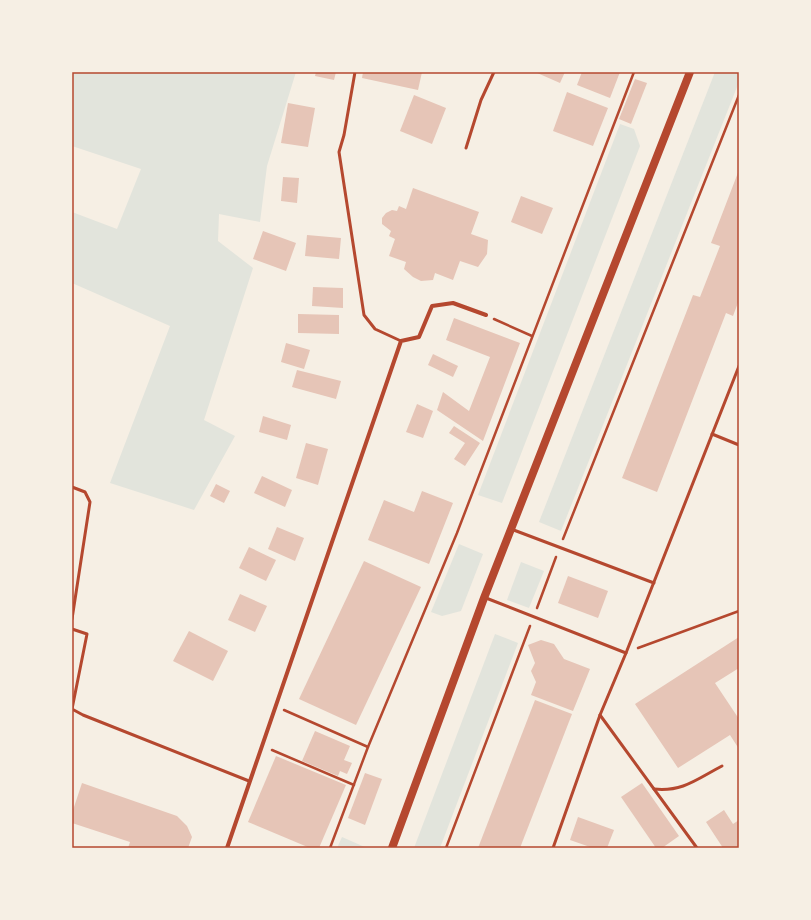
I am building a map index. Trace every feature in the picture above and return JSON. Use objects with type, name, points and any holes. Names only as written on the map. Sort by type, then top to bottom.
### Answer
[{"type":"main road","points":[[392,848],[484,598],[690,72]]},
{"type":"street","points":[[227,848],[249,780],[276,707],[401,341],[419,336],[432,306],[453,303],[486,316]]},
{"type":"lane","points":[[355,72],[344,135],[339,152],[364,315],[375,329],[401,341]]},
{"type":"lane","points":[[466,148],[481,100],[494,72]]},
{"type":"lane","points":[[558,848],[553,847],[600,715],[654,583],[739,366]]},
{"type":"lane","points":[[712,434],[739,445]]},
{"type":"lane","points":[[72,487],[85,492],[90,502],[72,619]]},
{"type":"lane","points":[[511,529],[654,583]]},
{"type":"lane","points":[[484,598],[626,653]]},
{"type":"lane","points":[[72,629],[87,634],[72,709],[83,715],[249,780]]},
{"type":"lane","points":[[600,715],[697,848]]},
{"type":"lane","points":[[654,788],[673,790],[722,766]]},
{"type":"path","points":[[330,848],[368,747],[457,533],[634,72]]},
{"type":"path","points":[[446,848],[560,547],[739,95]]},
{"type":"path","points":[[486,316],[532,336]]},
{"type":"path","points":[[626,653],[739,611]]},
{"type":"path","points":[[276,707],[368,747]]},
{"type":"path","points":[[262,746],[354,785]]},
{"type":"shaded area","points":[[72,72],[296,72],[267,166],[260,222],[219,214],[218,241],[253,268],[204,420],[235,436],[194,510],[110,483],[170,326],[72,283],[72,212],[117,229],[141,169],[72,146]]},
{"type":"shaded area","points":[[715,72],[739,72],[739,82],[561,531],[539,522]]},
{"type":"shaded area","points":[[620,124],[634,129],[640,146],[502,503],[478,495]]},
{"type":"shaded area","points":[[459,544],[483,554],[461,611],[442,616],[431,612]]},
{"type":"shaded area","points":[[521,562],[544,571],[529,608],[507,600]]},
{"type":"shaded area","points":[[495,634],[518,643],[440,848],[414,848]]},
{"type":"shaded area","points":[[342,837],[367,848],[337,848]]},
{"type":"building","points":[[316,72],[336,72],[334,80],[315,76]]},
{"type":"building","points":[[363,72],[422,72],[418,90],[362,78]]},
{"type":"building","points":[[535,72],[565,72],[560,83]]},
{"type":"building","points":[[582,72],[620,72],[610,98],[577,85]]},
{"type":"building","points":[[635,79],[647,83],[631,124],[619,119]]},
{"type":"building","points":[[567,92],[608,108],[593,146],[553,131]]},
{"type":"building","points":[[414,95],[446,108],[432,144],[400,131]]},
{"type":"building","points":[[288,103],[315,108],[308,147],[281,143]]},
{"type":"building","points":[[739,170],[739,300],[733,316],[726,313],[657,492],[622,478],[693,295],[700,297],[720,246],[711,243]]},
{"type":"building","points":[[283,177],[299,178],[297,203],[281,201]]},
{"type":"building","points":[[413,188],[479,212],[471,234],[488,240],[487,254],[478,267],[460,261],[453,280],[435,273],[433,280],[421,281],[413,277],[404,269],[406,262],[389,256],[395,239],[389,236],[391,231],[382,224],[382,218],[386,213],[392,210],[397,211],[399,206],[406,209]]},
{"type":"building","points":[[521,196],[553,208],[542,234],[511,222]]},
{"type":"building","points":[[263,231],[296,243],[286,271],[253,259]]},
{"type":"building","points":[[307,235],[341,238],[339,259],[305,256]]},
{"type":"building","points":[[313,287],[343,288],[343,308],[312,306]]},
{"type":"building","points":[[298,314],[339,315],[339,334],[298,333]]},
{"type":"building","points":[[454,318],[520,343],[483,441],[437,410],[443,392],[469,411],[490,357],[446,340]]},
{"type":"building","points":[[286,343],[310,350],[304,369],[281,362]]},
{"type":"building","points":[[433,354],[458,366],[453,377],[428,365]]},
{"type":"building","points":[[297,370],[341,381],[336,399],[292,387]]},
{"type":"building","points":[[417,404],[433,411],[423,438],[406,432]]},
{"type":"building","points":[[263,416],[291,425],[287,440],[259,432]]},
{"type":"building","points":[[454,426],[480,443],[465,466],[454,459],[465,443],[449,433]]},
{"type":"building","points":[[306,443],[328,449],[318,485],[296,478]]},
{"type":"building","points":[[262,476],[292,490],[285,507],[254,493]]},
{"type":"building","points":[[216,484],[230,491],[224,503],[210,496]]},
{"type":"building","points":[[422,491],[453,503],[429,564],[368,540],[384,500],[414,512]]},
{"type":"building","points":[[277,527],[304,538],[295,561],[268,549]]},
{"type":"building","points":[[249,547],[276,560],[266,581],[239,568]]},
{"type":"building","points":[[364,561],[421,587],[356,725],[299,699]]},
{"type":"building","points":[[568,576],[608,591],[598,618],[558,603]]},
{"type":"building","points":[[240,594],[267,606],[255,632],[228,620]]},
{"type":"building","points":[[189,631],[228,651],[213,681],[173,661]]},
{"type":"building","points":[[739,637],[739,668],[715,683],[739,719],[739,749],[730,735],[678,768],[635,704]]},
{"type":"building","points":[[541,640],[554,644],[564,659],[590,669],[573,711],[531,695],[536,682],[531,671],[535,663],[528,645]]},
{"type":"building","points":[[535,700],[572,714],[520,848],[478,848]]},
{"type":"building","points":[[315,731],[350,746],[344,760],[352,763],[347,774],[340,771],[338,776],[302,761]]},
{"type":"building","points":[[276,756],[346,785],[319,848],[310,848],[248,822]]},
{"type":"building","points":[[365,773],[382,779],[365,825],[348,818]]},
{"type":"building","points":[[82,783],[177,816],[187,826],[192,837],[188,848],[128,848],[130,842],[72,823],[72,813]]},
{"type":"building","points":[[642,783],[679,836],[662,848],[656,848],[621,797]]},
{"type":"building","points":[[724,810],[733,824],[739,820],[739,848],[723,848],[706,822]]},
{"type":"building","points":[[578,817],[614,830],[607,848],[593,848],[570,840]]}]
